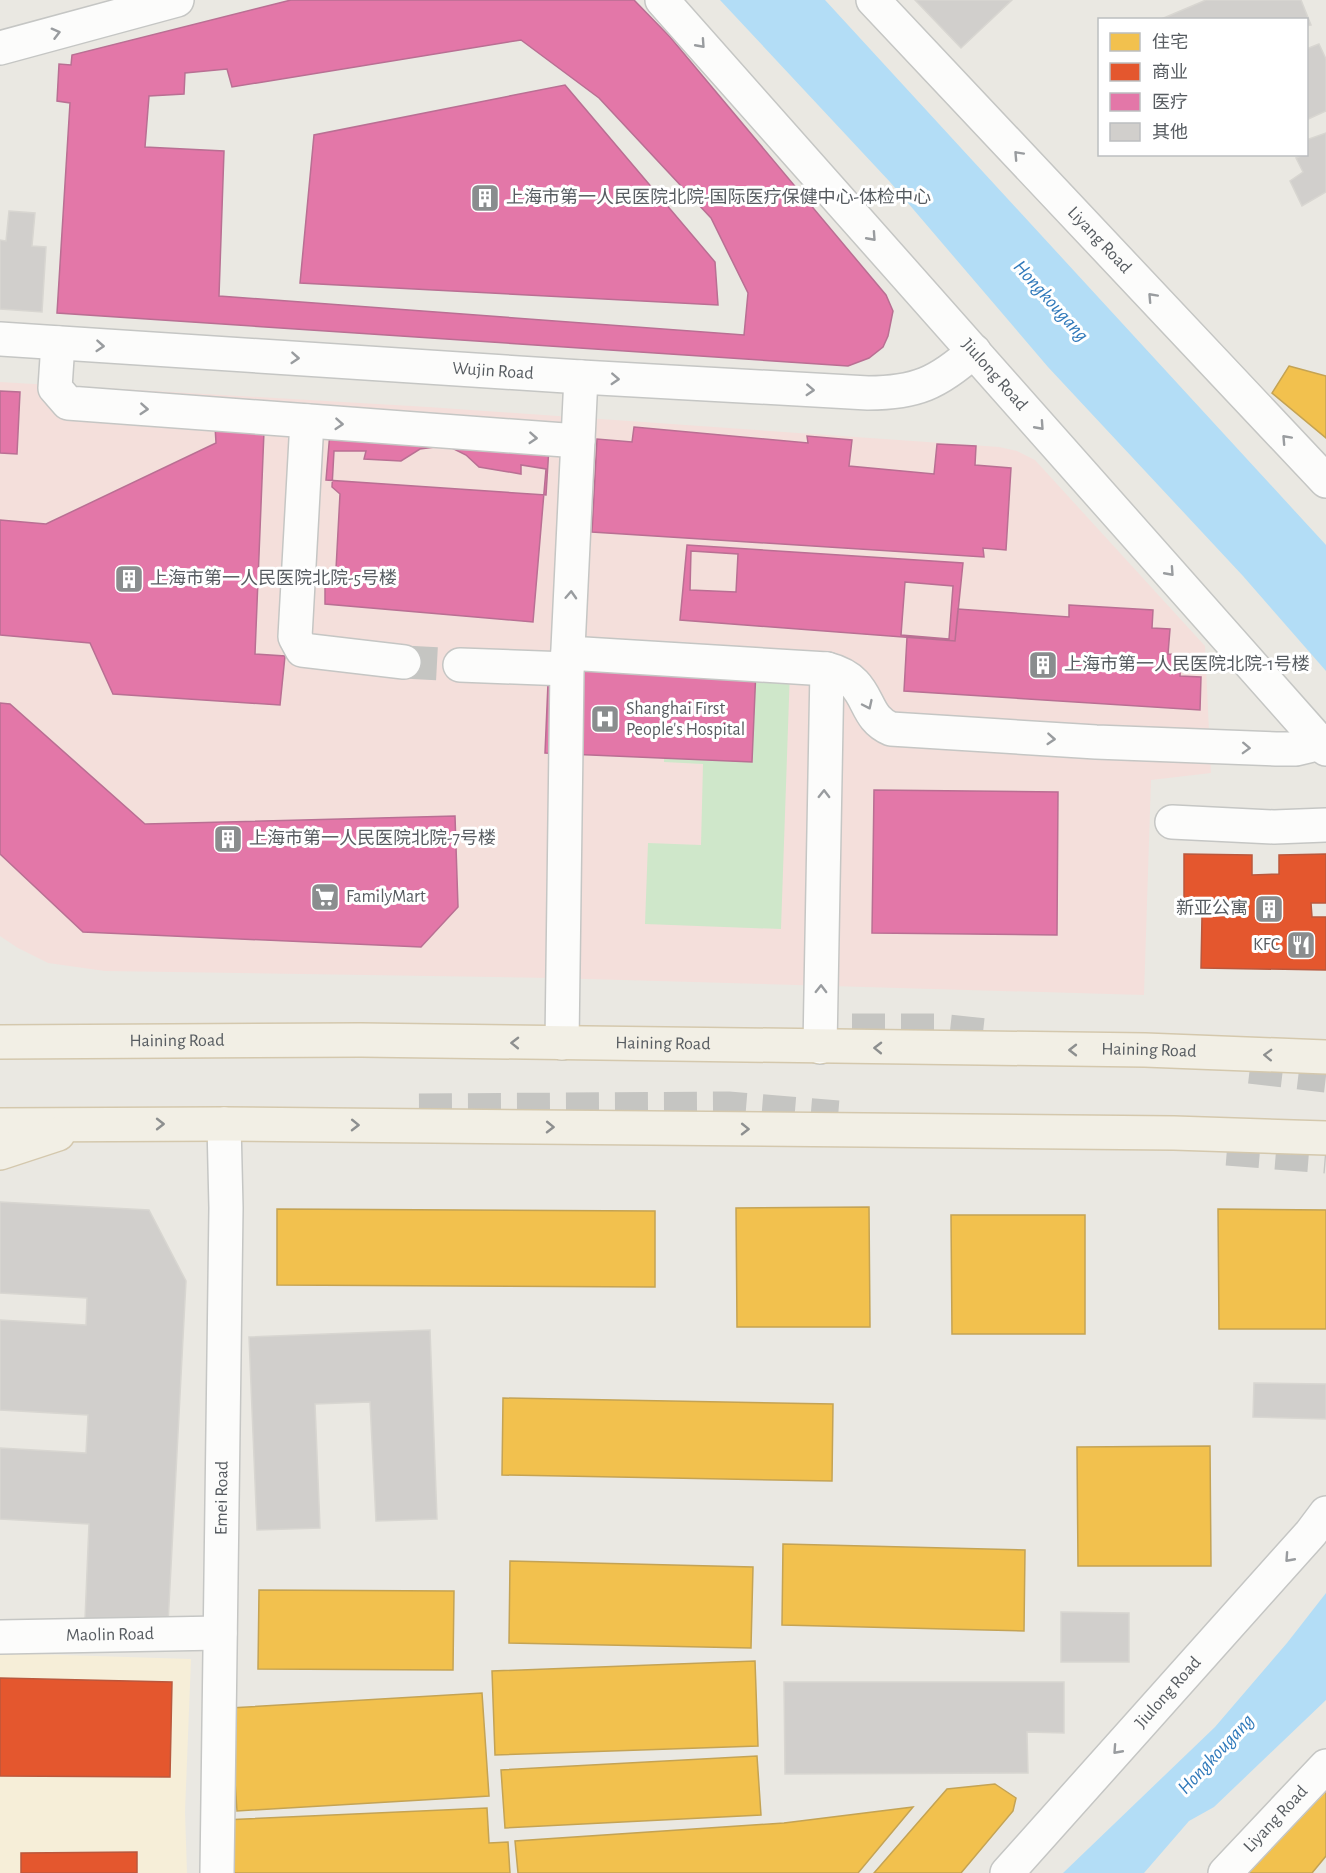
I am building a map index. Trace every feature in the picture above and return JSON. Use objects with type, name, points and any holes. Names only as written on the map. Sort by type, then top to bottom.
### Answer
[{"type":"main road","name":"Haining Road","points":[[0,1042],[361,1040],[1145,1050],[1326,1057]]},
{"type":"main road","points":[[0,1125],[224,1124],[1174,1133],[1326,1138]]},
{"type":"main road","points":[[0,1152],[43,1138],[101,1125]]},
{"type":"street","points":[[0,48],[177,0]]},
{"type":"street","name":"Jiulong Road","points":[[662,0],[1324,746]]},
{"type":"street","name":"Liyang Road","points":[[873,0],[1326,481]]},
{"type":"street","name":"Wujin Road","points":[[0,339],[581,377],[889,393],[922,387],[948,375],[974,351]]},
{"type":"street","points":[[58,343],[55,388],[68,403],[578,441]]},
{"type":"street","points":[[562,1043],[568,661],[581,377]]},
{"type":"street","points":[[307,421],[295,637],[302,650],[405,662]]},
{"type":"street","points":[[460,665],[568,661],[826,669],[844,673],[852,679],[864,694],[874,716],[891,729],[1096,742],[1276,749],[1324,746]]},
{"type":"street","points":[[820,1047],[826,669]]},
{"type":"street","points":[[1172,822],[1274,827],[1326,825]]},
{"type":"street","name":"Emei Road","points":[[217,1873],[226,1208],[224,1124]]},
{"type":"street","name":"Jiulong Road","points":[[1007,1873],[1311,1533],[1326,1513]]},
{"type":"street","name":"Maolin Road","points":[[0,1637],[220,1633]]},
{"type":"street","name":"Liyang Road","points":[[1225,1873],[1326,1766]]},
{"type":"shaded area","name":"Shanghai First People's Hospital","points":[[0,382],[428,407],[999,447],[1017,451],[1035,460],[1205,646],[1211,773],[1151,780],[1144,995],[552,978],[105,971],[48,963],[18,948],[0,936]]},
{"type":"shaded area","points":[[0,1653],[191,1659],[185,1812],[187,1873],[0,1873]]},
{"type":"green space","points":[[667,666],[790,670],[781,929],[645,924],[648,843],[701,845],[703,764],[664,762]]},
{"type":"water","name":"Hongkougang","points":[[720,0],[825,0],[1326,545],[1326,671],[1243,576],[1048,367],[890,182]]},
{"type":"water","name":"Hongkougang","points":[[1326,1593],[1326,1700],[1214,1807],[1189,1821],[1144,1873],[1063,1873],[1215,1727],[1287,1643]]},
{"type":"building: 住宅","points":[[1289,366],[1326,376],[1326,438],[1272,393]]},
{"type":"building: 住宅","points":[[869,1207],[870,1327],[737,1327],[736,1208]]},
{"type":"building: 住宅","points":[[277,1209],[655,1211],[655,1287],[277,1285]]},
{"type":"building: 住宅","points":[[1218,1209],[1326,1210],[1326,1329],[1219,1329]]},
{"type":"building: 住宅","points":[[951,1215],[1085,1215],[1085,1334],[952,1334]]},
{"type":"building: 住宅","points":[[503,1398],[833,1404],[832,1481],[502,1475]]},
{"type":"building: 住宅","points":[[1210,1446],[1211,1566],[1078,1566],[1077,1447]]},
{"type":"building: 住宅","points":[[783,1544],[1025,1550],[1024,1631],[782,1625]]},
{"type":"building: 住宅","points":[[510,1561],[753,1567],[751,1648],[509,1643]]},
{"type":"building: 住宅","points":[[259,1590],[454,1591],[453,1670],[258,1669]]},
{"type":"building: 住宅","points":[[755,1661],[758,1746],[495,1755],[492,1671]]},
{"type":"building: 住宅","points":[[482,1693],[489,1796],[237,1811],[230,1708]]},
{"type":"building: 住宅","points":[[757,1756],[761,1815],[505,1828],[501,1770]]},
{"type":"building: 住宅","points":[[1326,1780],[1326,1856],[1312,1873],[1241,1873]]},
{"type":"building: 住宅","points":[[995,1784],[1016,1798],[1013,1811],[961,1873],[874,1873],[947,1789]]},
{"type":"building: 住宅","points":[[913,1807],[858,1873],[518,1873],[515,1841],[784,1823]]},
{"type":"building: 住宅","points":[[487,1808],[489,1843],[508,1842],[510,1873],[226,1873],[223,1820]]},
{"type":"building: 商业","name":"新亚公寓","points":[[1184,854],[1252,855],[1252,875],[1279,874],[1279,855],[1326,854],[1326,903],[1311,903],[1312,917],[1326,917],[1326,970],[1201,968],[1202,916],[1226,916],[1227,902],[1184,903]]},
{"type":"building: 商业","points":[[0,1678],[172,1682],[170,1777],[0,1776]]},
{"type":"building: 商业","points":[[137,1852],[137,1873],[21,1873],[21,1853]]},
{"type":"building: 医疗","points":[[291,0],[634,0],[670,37],[886,295],[893,311],[888,336],[883,347],[869,358],[848,366],[57,313],[70,103],[57,101],[59,64],[71,65],[72,55]],"holes":[[[521,40],[599,98],[711,218],[748,293],[744,335],[219,296],[224,151],[145,147],[149,96],[184,94],[185,73],[227,69],[232,87]]]},
{"type":"building: 医疗","name":"上海市第一人民医院北院-国际医疗保健中心-体检中心","points":[[565,85],[715,262],[718,305],[300,283],[314,135]]},
{"type":"building: 医疗","points":[[0,391],[20,392],[17,454],[0,453]]},
{"type":"building: 医疗","name":"上海市第一人民医院北院-5号楼","points":[[215,426],[264,431],[255,654],[285,656],[280,705],[113,694],[90,643],[0,635],[0,520],[46,524],[216,443]]},
{"type":"building: 医疗","points":[[634,427],[808,443],[807,436],[852,440],[849,466],[934,474],[937,444],[976,446],[975,465],[1011,468],[1006,550],[983,548],[984,557],[592,532],[597,439],[632,442]]},
{"type":"building: 医疗","points":[[330,432],[549,447],[546,495],[326,480]]},
{"type":"building: 医疗","points":[[452,448],[466,455],[479,467],[521,474],[521,465],[546,469],[533,622],[325,604],[325,574],[336,569],[340,494],[332,487],[334,451],[366,451],[364,459],[401,461],[420,449]]},
{"type":"building: 医疗","points":[[687,545],[963,563],[955,641],[680,620]]},
{"type":"building: 医疗","points":[[691,551],[738,554],[736,592],[690,590]]},
{"type":"building: 医疗","points":[[905,582],[953,586],[949,639],[901,635]]},
{"type":"building: 医疗","name":"上海市第一人民医院北院-1号楼","points":[[1069,605],[1153,610],[1152,628],[1170,629],[1168,654],[1181,655],[1180,676],[1201,677],[1200,710],[904,691],[907,637],[955,641],[958,609],[1069,617]]},
{"type":"building: 医疗","points":[[549,660],[756,669],[752,762],[545,753]]},
{"type":"building: 医疗","name":"上海市第一人民医院北院-7号楼","points":[[0,703],[10,704],[145,824],[455,816],[458,907],[421,947],[83,932],[0,854]]},
{"type":"building: 医疗","points":[[874,790],[1058,792],[1057,935],[872,933]]},
{"type":"building: 其他","points":[[915,0],[1012,0],[961,48]]},
{"type":"building: 其他","points":[[1206,0],[1301,0],[1311,25],[1308,26],[1308,18],[1164,18]]},
{"type":"building: 其他","points":[[1319,44],[1326,59],[1326,111],[1308,119],[1308,48]]},
{"type":"building: 其他","points":[[1326,133],[1326,192],[1302,206],[1290,181],[1303,172],[1296,158],[1308,156],[1308,139]]},
{"type":"building: 其他","points":[[9,211],[35,213],[32,246],[46,247],[42,312],[0,309],[0,240],[6,241]]},
{"type":"building: 其他","points":[[0,1202],[149,1210],[186,1281],[168,1624],[85,1619],[89,1524],[0,1519],[0,1448],[86,1453],[88,1415],[0,1410],[0,1320],[86,1325],[87,1298],[0,1293]]},
{"type":"building: 其他","points":[[430,1330],[437,1519],[376,1521],[370,1402],[315,1404],[320,1528],[257,1530],[249,1337]]},
{"type":"building: 其他","points":[[1254,1383],[1326,1384],[1326,1419],[1253,1417]]},
{"type":"building: 其他","points":[[1061,1612],[1129,1613],[1129,1662],[1061,1662]]},
{"type":"building: 其他","points":[[784,1682],[1064,1682],[1064,1733],[1027,1732],[1028,1773],[785,1774]]},
{"type":"tunnel","points":[[404,662],[460,665]]},
{"type":"tunnel","points":[[803,1030],[940,1030],[994,1036]]},
{"type":"tunnel","points":[[1250,1067],[1326,1076]]},
{"type":"tunnel","points":[[419,1110],[728,1108],[838,1117]]},
{"type":"tunnel","points":[[1227,1149],[1326,1157]]},
{"type":"place","name":"上海市第一人民医院北院-国际医疗保健中心-体检中心","points":[[485,198]]},
{"type":"place","name":"上海市第一人民医院北院-5号楼","points":[[129,579]]},
{"type":"place","name":"上海市第一人民医院北院-1号楼","points":[[1043,665]]},
{"type":"place","name":"Shanghai First People's Hospital","points":[[605,719]]},
{"type":"place","name":"上海市第一人民医院北院-7号楼","points":[[228,839]]},
{"type":"place","name":"FamilyMart","points":[[325,897]]},
{"type":"place","name":"新亚公寓","points":[[1269,909]]},
{"type":"place","name":"KFC","points":[[1301,945]]}]
